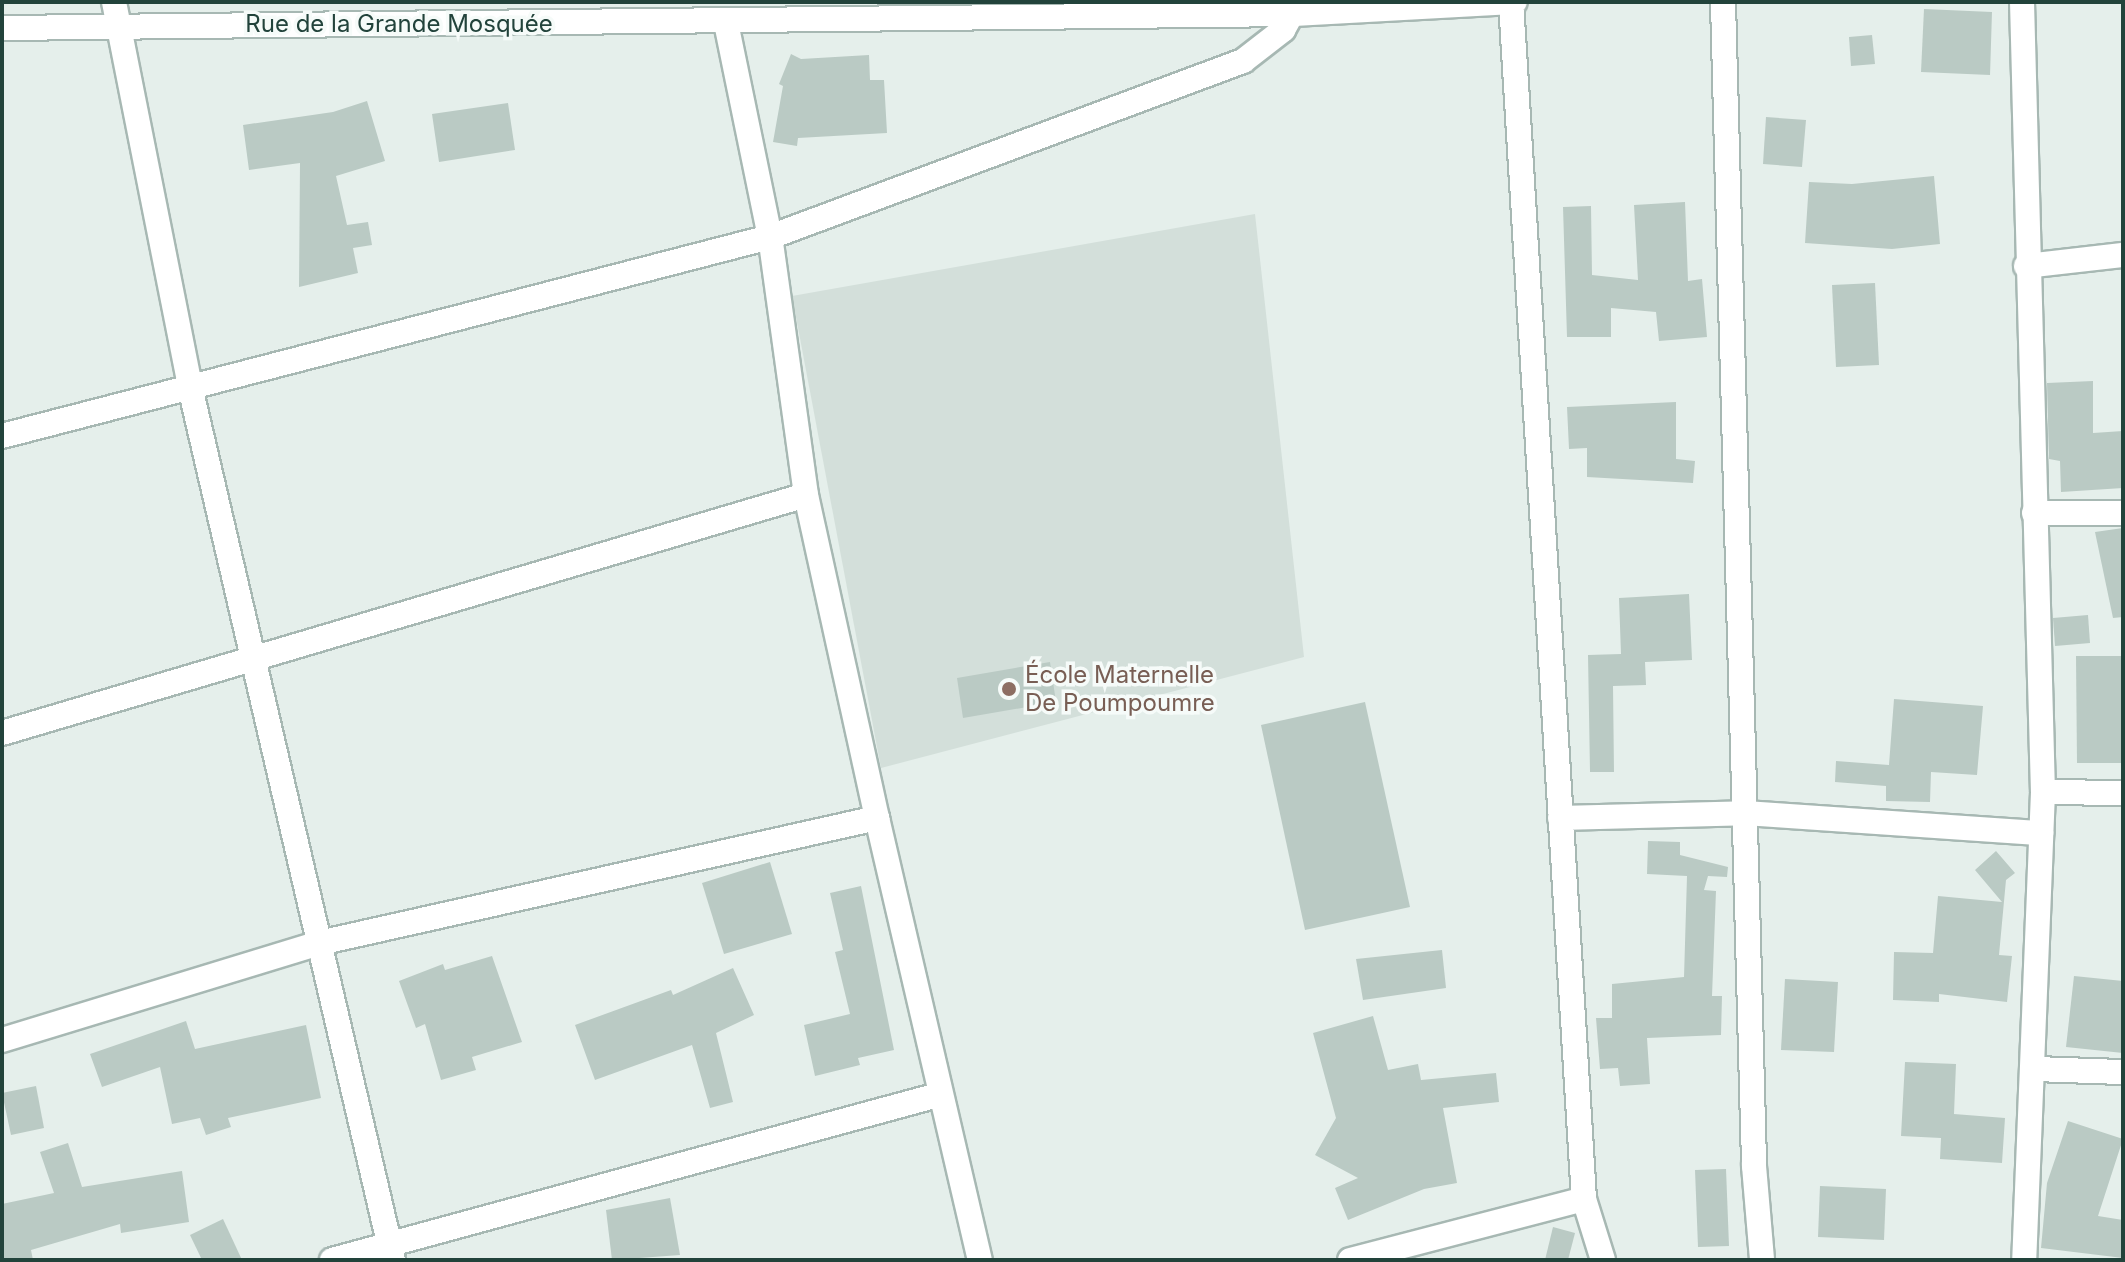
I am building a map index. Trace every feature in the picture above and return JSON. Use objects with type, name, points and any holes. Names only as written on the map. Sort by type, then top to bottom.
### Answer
[{"type":"street","points":[[114,2],[190,387],[391,1252]]},
{"type":"street","points":[[1513,2],[1584,1199],[1603,1260]]},
{"type":"street","name":"Rue de la Grande Mosquée","points":[[2,28],[726,22],[1146,7],[1292,14],[1513,2]]},
{"type":"street","points":[[1723,2],[1745,813],[1762,1260]]},
{"type":"street","points":[[2022,2],[2026,266],[2043,792],[2035,1069],[2024,1260]]},
{"type":"street","points":[[2,436],[770,237],[1243,61],[1283,30],[1292,14]]},
{"type":"street","points":[[726,22],[770,237],[806,495],[938,1095],[980,1260]]},
{"type":"street","points":[[2026,266],[2123,255]]},
{"type":"street","points":[[2,733],[806,495]]},
{"type":"street","points":[[2034,513],[2123,513]]},
{"type":"street","points":[[2043,792],[2123,793]]},
{"type":"street","points":[[1560,818],[1745,813],[2041,833]]},
{"type":"street","points":[[2,1040],[319,943],[877,818]]},
{"type":"street","points":[[2035,1069],[2123,1072]]},
{"type":"street","points":[[332,1260],[391,1252],[938,1095]]},
{"type":"street","points":[[1350,1260],[1584,1199]]},
{"type":"shaded area","points":[[1255,214],[1304,657],[881,768],[792,296]]},
{"type":"building","points":[[1924,9],[1992,12],[1990,75],[1921,72]]},
{"type":"building","points":[[1872,35],[1875,64],[1851,66],[1849,37]]},
{"type":"building","points":[[791,54],[801,59],[869,55],[870,80],[884,80],[887,133],[798,138],[797,146],[773,142],[783,86],[779,84]]},
{"type":"building","points":[[367,101],[385,161],[336,176],[347,225],[368,222],[372,245],[353,248],[358,273],[299,287],[300,163],[249,170],[243,125],[333,112]]},
{"type":"building","points":[[508,103],[515,150],[439,162],[432,114]]},
{"type":"building","points":[[1766,117],[1806,120],[1802,167],[1763,164]]},
{"type":"building","points":[[1934,176],[1940,244],[1892,249],[1805,243],[1809,182],[1852,184]]},
{"type":"building","points":[[1685,202],[1688,281],[1702,279],[1707,337],[1659,341],[1656,312],[1611,308],[1611,337],[1567,337],[1563,207],[1591,206],[1592,275],[1638,280],[1634,205]]},
{"type":"building","points":[[1875,283],[1879,365],[1836,367],[1832,285]]},
{"type":"building","points":[[2093,381],[2093,433],[2123,431],[2123,488],[2061,492],[2060,461],[2049,459],[2047,383]]},
{"type":"building","points":[[1676,402],[1676,459],[1695,461],[1693,483],[1587,477],[1587,448],[1569,449],[1567,407]]},
{"type":"building","points":[[2123,528],[2123,617],[2113,618],[2095,532]]},
{"type":"building","points":[[1689,594],[1692,660],[1645,662],[1646,685],[1613,686],[1614,772],[1590,772],[1588,655],[1621,654],[1619,598]]},
{"type":"building","points":[[2088,615],[2090,643],[2055,646],[2053,618]]},
{"type":"building","points":[[2076,656],[2122,656],[2122,763],[2077,763]]},
{"type":"building","points":[[1050,662],[1056,702],[963,718],[957,678]]},
{"type":"building","points":[[1894,699],[1983,706],[1977,775],[1931,772],[1930,802],[1886,801],[1886,786],[1835,782],[1836,761],[1889,765]]},
{"type":"building","points":[[1365,702],[1410,907],[1305,930],[1261,725]]},
{"type":"building","points":[[1648,841],[1680,842],[1680,855],[1728,867],[1727,877],[1708,876],[1704,890],[1716,891],[1712,996],[1722,996],[1721,1035],[1647,1038],[1650,1084],[1620,1086],[1618,1068],[1600,1069],[1596,1018],[1612,1018],[1612,984],[1684,977],[1687,876],[1647,874]]},
{"type":"building","points":[[1996,851],[2015,873],[2006,880],[1999,955],[2012,956],[2007,1002],[1939,994],[1939,1002],[1893,1000],[1894,952],[1933,953],[1938,896],[2002,902],[1975,870]]},
{"type":"building","points":[[770,862],[792,934],[724,954],[702,883]]},
{"type":"building","points":[[861,886],[894,1050],[858,1058],[860,1065],[815,1076],[804,1025],[850,1014],[835,952],[843,950],[830,893]]},
{"type":"building","points":[[1442,950],[1446,988],[1363,1000],[1356,959]]},
{"type":"building","points":[[492,956],[522,1042],[472,1057],[476,1070],[441,1080],[425,1024],[416,1028],[399,981],[443,964],[445,970]]},
{"type":"building","points":[[733,968],[754,1015],[716,1033],[733,1102],[710,1108],[692,1045],[595,1080],[575,1025],[671,990],[673,995]]},
{"type":"building","points":[[2074,976],[2123,981],[2123,1053],[2066,1047]]},
{"type":"building","points":[[1785,979],[1838,982],[1834,1052],[1781,1050]]},
{"type":"building","points":[[1373,1016],[1388,1070],[1418,1064],[1421,1080],[1496,1073],[1499,1102],[1443,1108],[1457,1183],[1424,1189],[1348,1220],[1335,1188],[1358,1178],[1315,1155],[1336,1118],[1313,1033]]},
{"type":"building","points":[[186,1021],[195,1049],[306,1025],[321,1098],[228,1118],[231,1127],[206,1135],[200,1118],[172,1124],[160,1067],[102,1087],[90,1054]]},
{"type":"building","points":[[1905,1062],[1956,1064],[1954,1114],[2005,1118],[2002,1163],[1940,1159],[1941,1138],[1901,1136]]},
{"type":"building","points":[[36,1086],[44,1128],[11,1135],[2,1093]]},
{"type":"building","points":[[2068,1121],[2123,1139],[2098,1216],[2123,1220],[2123,1258],[2041,1248],[2047,1183]]},
{"type":"building","points":[[68,1143],[82,1187],[182,1171],[189,1222],[121,1233],[120,1224],[31,1250],[33,1260],[2,1260],[2,1204],[54,1193],[40,1152]]},
{"type":"building","points":[[1726,1169],[1729,1246],[1698,1247],[1695,1170]]},
{"type":"building","points":[[1820,1186],[1886,1189],[1884,1240],[1818,1237]]},
{"type":"building","points":[[670,1198],[680,1255],[612,1260],[606,1210]]},
{"type":"building","points":[[223,1219],[242,1260],[202,1260],[190,1235]]},
{"type":"building","points":[[1553,1227],[1575,1233],[1568,1260],[1545,1260]]},
{"type":"place","name":"École Maternelle De Poumpoumre","points":[[1009,689]]}]
